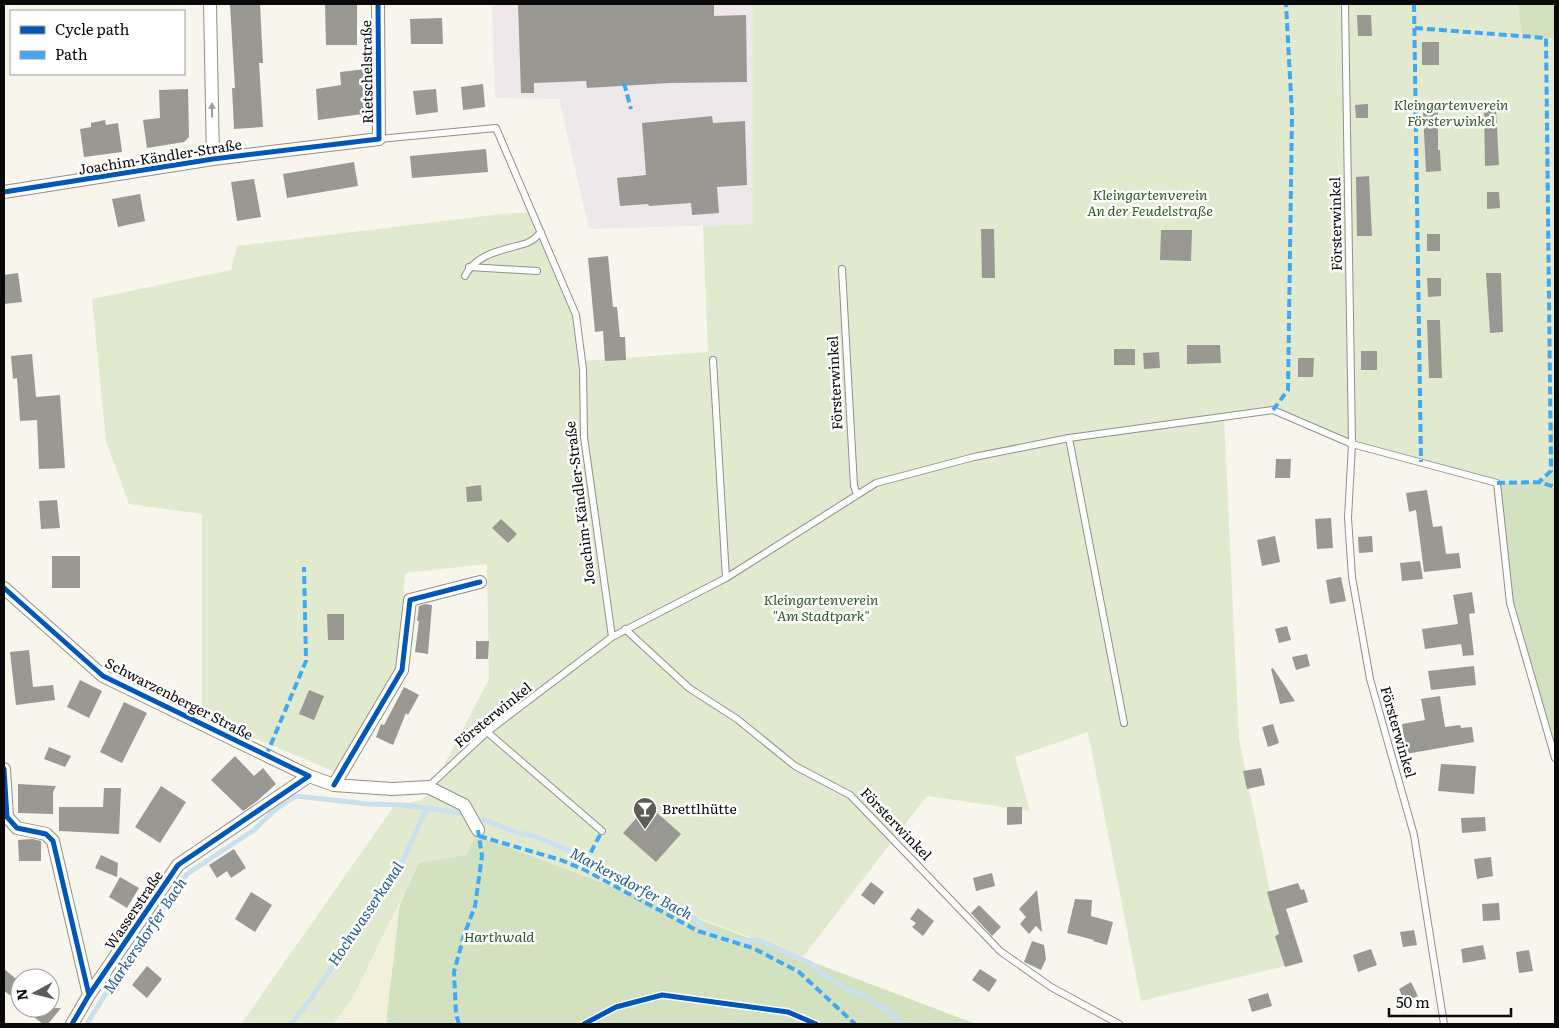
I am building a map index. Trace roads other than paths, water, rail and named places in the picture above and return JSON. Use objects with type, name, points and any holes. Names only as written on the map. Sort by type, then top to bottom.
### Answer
[{"type":"street","points":[[210,4],[213,159]]},
{"type":"street","name":"Rietschelstraße","points":[[378,4],[379,139]]},
{"type":"street","name":"Joachim-Kändler-Straße","points":[[4,192],[213,159],[379,139]]},
{"type":"street","points":[[334,785],[402,670],[410,600],[480,582]]},
{"type":"street","name":"Schwarzenberger Straße","points":[[4,588],[103,676],[309,776],[334,785],[392,789],[428,788],[464,805],[478,830]]},
{"type":"street","points":[[4,769],[7,817],[17,828],[46,834],[53,842],[90,995]]},
{"type":"street","name":"Wasserstraße","points":[[72,1024],[178,866],[309,776]]},
{"type":"lane","name":"Försterwinkel","points":[[1344,4],[1352,444],[1348,518],[1352,577],[1370,679],[1414,835],[1444,1024]]},
{"type":"lane","name":"Joachim-Kändler-Straße","points":[[379,139],[496,128],[576,315],[583,369],[584,437],[612,638]]},
{"type":"lane","points":[[465,276],[469,267],[478,259],[527,243],[541,232]]},
{"type":"lane","points":[[469,267],[537,271]]},
{"type":"lane","name":"Försterwinkel","points":[[842,269],[854,486],[857,494]]},
{"type":"lane","points":[[713,360],[726,578]]},
{"type":"lane","name":"Försterwinkel","points":[[428,788],[487,732],[625,629],[726,578],[876,483],[974,457],[1069,438],[1273,410],[1352,444],[1496,483],[1510,603],[1555,758]]},
{"type":"lane","points":[[1069,438],[1124,723]]},
{"type":"lane","name":"Försterwinkel","points":[[625,629],[689,688],[737,719],[795,766],[850,795],[1000,951],[1051,987],[1119,1024]]},
{"type":"lane","points":[[487,732],[602,831]]},
{"type":"waterway","name":"Markersdorfer Bach","points":[[87,1024],[130,954],[187,874],[254,830],[276,809],[296,796],[368,804],[404,805],[460,813]]},
{"type":"waterway","name":"Hochwasserkanal","points":[[291,1024],[312,997],[400,867],[424,814],[431,808]]},
{"type":"waterway","name":"Markersdorfer Bach","points":[[484,820],[518,833],[534,836],[589,859],[687,911],[707,931],[719,937],[730,941],[758,940],[810,963],[821,973],[848,990],[865,996],[890,1013],[902,1024]]},
{"type":"place","name":"Brettlhütte","points":[[645,830]]},
{"type":"park label","name":"Kleingartenverein Försterwinkel","points":[[1451,114]]},
{"type":"park label","name":"Kleingartenverein An der Feudelstraße","points":[[1150,204]]},
{"type":"park label","name":"Kleingartenverein \"Am Stadtpark\"","points":[[821,608]]},
{"type":"park label","name":"Harthwald","points":[[499,937]]}]
